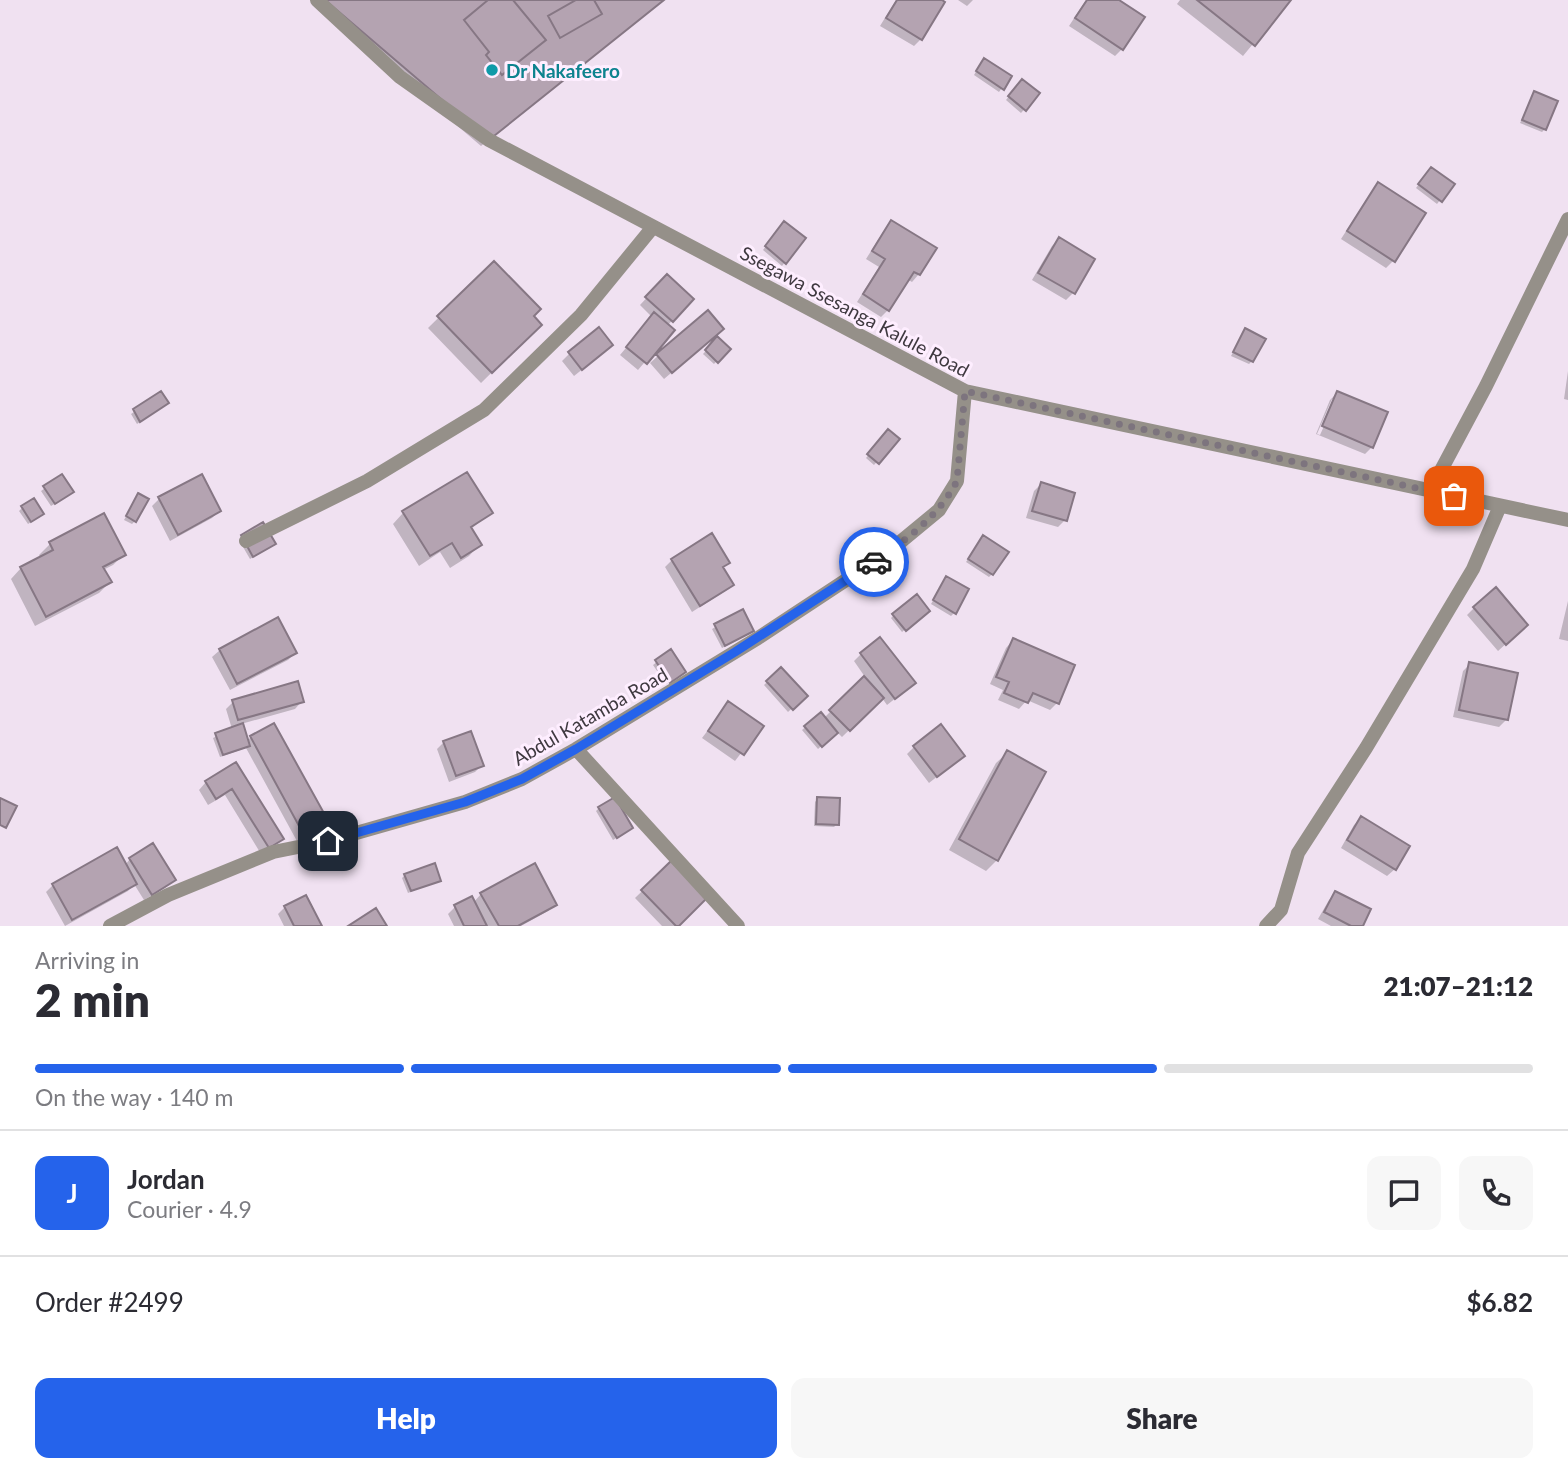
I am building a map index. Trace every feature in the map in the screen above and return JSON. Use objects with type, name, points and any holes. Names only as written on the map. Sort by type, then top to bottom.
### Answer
[{"type":"street","name":"Ssegawa Ssesanga Kalule Road","points":[[317,0],[400,77],[489,140],[965,391],[1568,520]]},
{"type":"street","points":[[1430,491],[1486,386],[1568,219]]},
{"type":"street","points":[[246,541],[367,481],[484,410],[581,315],[653,227]]},
{"type":"street","name":"Abdul Katamba Road","points":[[110,926],[167,895],[273,852],[328,841],[465,802],[522,779],[758,638],[887,553],[939,510],[957,481],[965,391]]},
{"type":"street","points":[[1266,926],[1281,910],[1298,853],[1366,748],[1473,569],[1500,506]]},
{"type":"street","points":[[576,749],[738,926]]},
{"type":"building","name":"Dr Nakafeero","points":[[325,0],[664,0],[489,140]]},
{"type":"building","points":[[488,0],[513,0],[546,40],[502,75],[486,55],[489,52],[464,20]]},
{"type":"building","points":[[576,0],[594,0],[602,14],[560,38],[548,16]]},
{"type":"building","points":[[897,0],[945,2],[922,40],[886,18]]},
{"type":"building","points":[[1087,0],[1119,0],[1145,17],[1123,50],[1075,18]]},
{"type":"building","points":[[1197,0],[1291,0],[1255,46]]},
{"type":"building","points":[[984,58],[1012,76],[1004,90],[976,71]]},
{"type":"building","points":[[1022,79],[1040,93],[1026,111],[1008,96]]},
{"type":"building","points":[[1534,91],[1558,101],[1546,130],[1522,120]]},
{"type":"building","points":[[1431,167],[1455,184],[1442,202],[1418,184]]},
{"type":"building","points":[[1378,182],[1426,213],[1395,262],[1347,231]]},
{"type":"building","points":[[891,220],[937,248],[920,275],[914,272],[889,311],[863,294],[885,259],[872,251]]},
{"type":"building","points":[[784,221],[806,238],[786,264],[765,246]]},
{"type":"building","points":[[1059,237],[1095,259],[1075,294],[1038,273]]},
{"type":"building","points":[[494,261],[541,309],[534,316],[542,325],[492,373],[437,316]]},
{"type":"building","points":[[667,274],[694,299],[673,322],[645,297]]},
{"type":"building","points":[[708,310],[724,329],[672,373],[656,354]]},
{"type":"building","points":[[654,312],[675,330],[647,364],[626,347]]},
{"type":"building","points":[[599,327],[613,345],[582,370],[568,352]]},
{"type":"building","points":[[1245,328],[1266,339],[1253,362],[1233,352]]},
{"type":"building","points":[[717,336],[731,349],[718,363],[705,350]]},
{"type":"building","points":[[161,391],[169,403],[140,422],[133,409]]},
{"type":"building","points":[[1337,391],[1388,412],[1373,448],[1322,426]]},
{"type":"building","points":[[888,429],[900,439],[879,464],[867,454]]},
{"type":"building","points":[[467,472],[493,513],[471,527],[482,545],[461,558],[452,543],[430,556],[402,511]]},
{"type":"building","points":[[62,474],[74,492],[55,504],[43,486]]},
{"type":"building","points":[[202,474],[221,511],[178,535],[158,497]]},
{"type":"building","points":[[1041,482],[1075,493],[1067,521],[1032,511]]},
{"type":"building","points":[[138,493],[149,499],[136,522],[126,516]]},
{"type":"building","points":[[34,498],[44,514],[31,522],[21,506]]},
{"type":"building","points":[[104,513],[126,555],[103,567],[112,582],[46,617],[20,567],[53,550],[49,542]]},
{"type":"building","points":[[263,522],[276,544],[253,557],[241,535]]},
{"type":"building","points":[[712,533],[730,563],[723,567],[734,585],[700,606],[671,559]]},
{"type":"building","points":[[983,535],[1009,552],[993,575],[968,559]]},
{"type":"building","points":[[946,576],[969,589],[956,614],[933,600]]},
{"type":"building","points":[[1496,587],[1528,625],[1506,645],[1473,607]]},
{"type":"building","points":[[917,594],[930,611],[906,631],[892,614]]},
{"type":"building","points":[[743,609],[754,631],[725,646],[714,624]]},
{"type":"building","points":[[278,617],[297,653],[237,684],[219,649]]},
{"type":"building","points":[[880,637],[916,683],[895,699],[860,653]]},
{"type":"building","points":[[1013,638],[1075,665],[1059,704],[1033,693],[1028,703],[1004,693],[1009,682],[996,677]]},
{"type":"building","points":[[671,649],[686,672],[670,683],[655,660]]},
{"type":"building","points":[[1469,662],[1518,673],[1508,720],[1459,710]]},
{"type":"building","points":[[781,667],[808,696],[793,710],[766,681]]},
{"type":"building","points":[[864,676],[884,698],[850,731],[829,710]]},
{"type":"building","points":[[298,681],[304,702],[238,720],[232,700]]},
{"type":"building","points":[[728,701],[764,726],[744,755],[708,731]]},
{"type":"building","points":[[821,712],[838,733],[822,747],[804,726]]},
{"type":"building","points":[[243,723],[250,746],[223,755],[215,733]]},
{"type":"building","points":[[274,723],[330,824],[305,837],[250,736]]},
{"type":"building","points":[[941,724],[965,756],[937,777],[913,746]]},
{"type":"building","points":[[471,731],[484,766],[456,776],[443,741]]},
{"type":"building","points":[[1007,750],[1046,772],[998,861],[959,839]]},
{"type":"building","points":[[236,762],[284,839],[269,848],[232,789],[216,799],[205,781]]},
{"type":"building","points":[[615,797],[633,828],[617,838],[598,807]]},
{"type":"building","points":[[817,797],[840,798],[839,825],[816,824]]},
{"type":"building","points":[[0,798],[17,806],[6,828],[0,825]]},
{"type":"building","points":[[1361,816],[1410,846],[1396,870],[1347,840]]},
{"type":"building","points":[[153,843],[176,880],[152,895],[129,858]]},
{"type":"building","points":[[117,847],[137,884],[72,920],[52,884]]},
{"type":"building","points":[[671,861],[707,898],[679,926],[641,890]]},
{"type":"building","points":[[435,863],[441,881],[411,891],[404,874]]},
{"type":"building","points":[[535,863],[557,905],[518,926],[499,926],[480,893]]},
{"type":"building","points":[[1335,891],[1371,909],[1363,926],[1351,926],[1324,912]]},
{"type":"building","points":[[306,895],[322,926],[294,926],[284,906]]},
{"type":"building","points":[[472,896],[487,926],[464,926],[454,905]]},
{"type":"building","points":[[376,908],[387,926],[348,926]]},
{"type":"way so far","points":[[874,562],[939,510],[952,491],[957,481],[960,459],[965,391],[1454,496]]},
{"type":"place","name":"Dr Nakafeero","points":[[492,70]]},
{"type":"route","points":[[328,841],[465,802],[522,779],[758,638],[874,562]]}]
